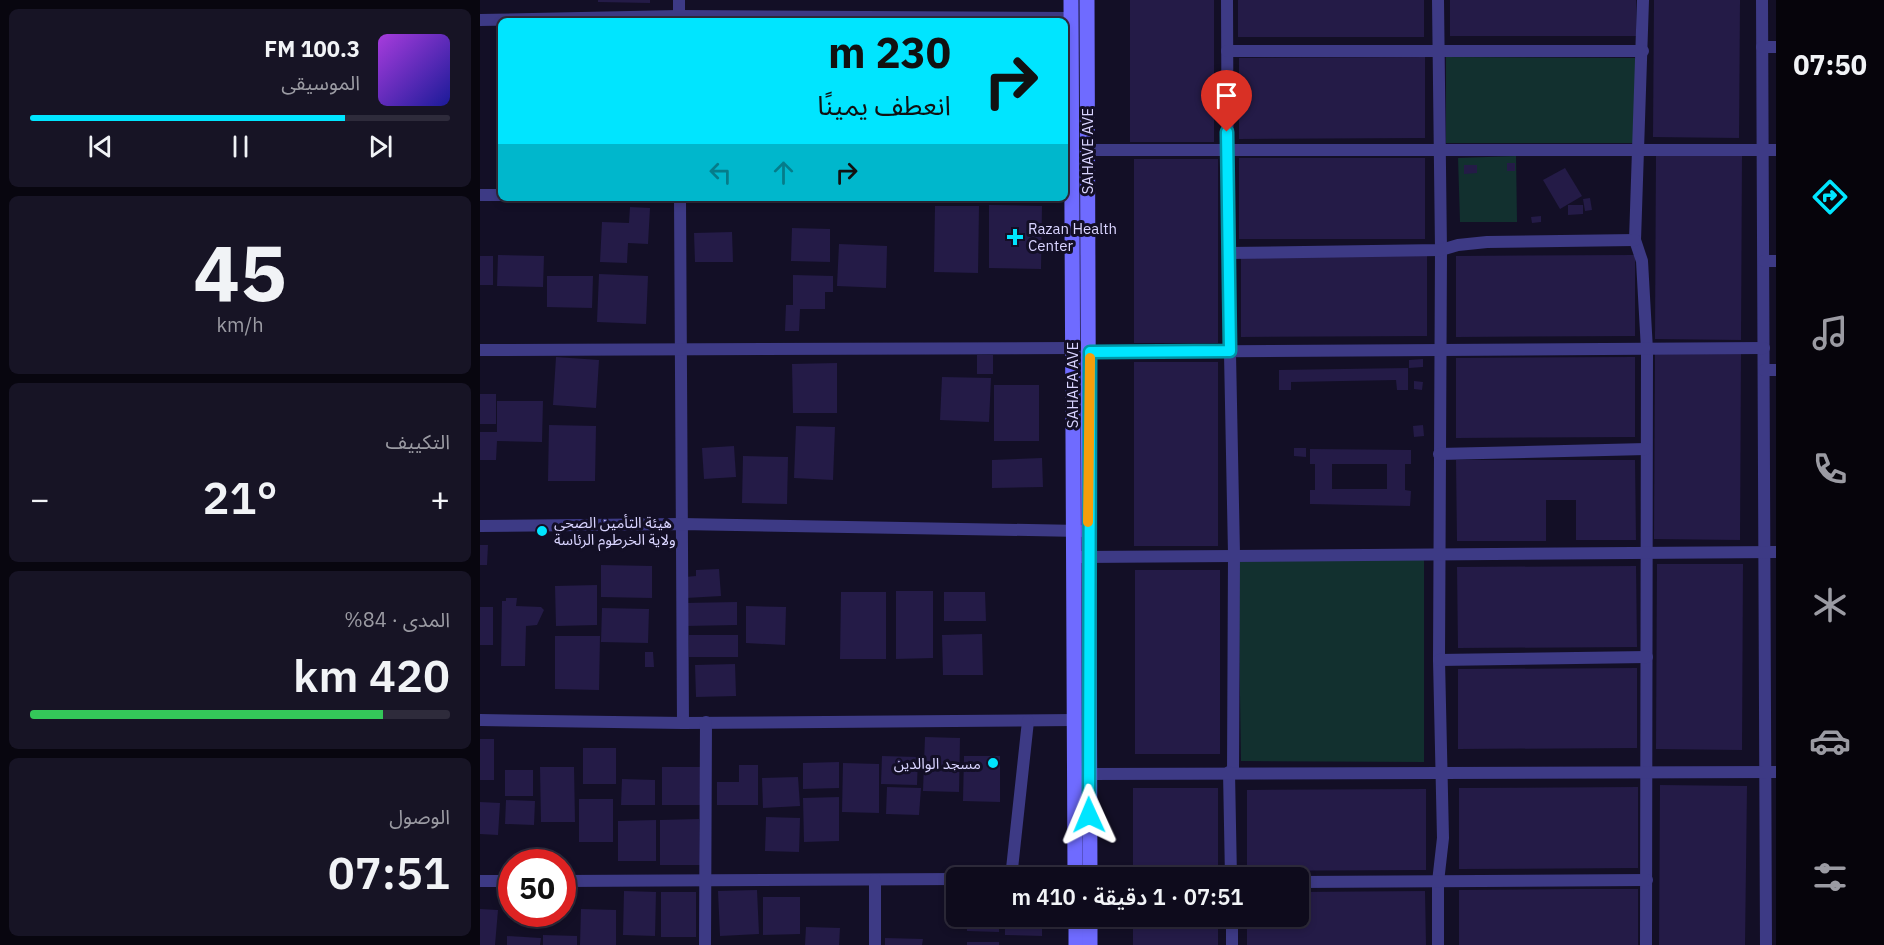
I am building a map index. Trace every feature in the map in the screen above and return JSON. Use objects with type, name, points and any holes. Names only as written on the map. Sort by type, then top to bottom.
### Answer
[{"type":"main road","name":"SAHAFA AVE","points":[[1071,0],[1068,194],[1071,348],[1081,531]]},
{"type":"main road","name":"SAHAVE AVE","points":[[1087,0],[1090,352],[1081,531],[1090,867]]},
{"type":"main road","points":[[1075,867],[1075,720],[1082,557]]},
{"type":"main road","points":[[1076,927],[1076,945]]},
{"type":"main road","points":[[1090,927],[1090,945]]},
{"type":"street","points":[[679,0],[679,18],[1071,18]]},
{"type":"street","points":[[1227,0],[1228,253],[1234,554],[1231,867]]},
{"type":"street","points":[[1438,0],[1441,150],[1439,660],[1443,838],[1438,882],[1438,945]]},
{"type":"street","points":[[1643,0],[1635,240],[1642,261],[1647,350],[1646,945]]},
{"type":"street","points":[[1762,0],[1763,150],[1770,261],[1764,348],[1770,370],[1762,481],[1763,551],[1770,674],[1766,945]]},
{"type":"street","points":[[480,20],[498,20]]},
{"type":"street","points":[[1762,47],[1776,47]]},
{"type":"street","points":[[1227,51],[1642,51]]},
{"type":"street","points":[[1087,150],[1227,152],[1776,150]]},
{"type":"street","points":[[480,195],[498,195]]},
{"type":"street","points":[[680,201],[683,723]]},
{"type":"street","points":[[1228,253],[1441,250],[1458,245],[1487,242],[1635,240]]},
{"type":"street","points":[[480,350],[1071,348]]},
{"type":"street","points":[[1090,352],[1440,352],[1764,348]]},
{"type":"street","points":[[1439,454],[1647,449]]},
{"type":"street","points":[[1762,481],[1776,481]]},
{"type":"street","points":[[480,526],[681,524],[1081,531]]},
{"type":"street","points":[[1082,557],[1234,554],[1776,552]]},
{"type":"street","points":[[1439,660],[1647,657]]},
{"type":"street","points":[[480,720],[683,723],[1075,720]]},
{"type":"street","points":[[1012,867],[1028,721]]},
{"type":"street","points":[[705,945],[706,722]]},
{"type":"street","points":[[1089,774],[1770,772]]},
{"type":"street","points":[[576,881],[946,879]]},
{"type":"street","points":[[1309,882],[1647,879]]},
{"type":"street","points":[[875,880],[875,945]]},
{"type":"street","points":[[480,881],[498,881]]},
{"type":"street","points":[[1232,927],[1232,945]]},
{"type":"green space","points":[[1446,57],[1635,58],[1635,143],[1446,143]]},
{"type":"green space","points":[[1516,156],[1517,222],[1460,222],[1458,158]]},
{"type":"green space","points":[[1424,559],[1424,762],[1241,761],[1238,560]]},
{"type":"building","points":[[598,0],[650,0],[650,3],[598,2]]},
{"type":"building","points":[[1130,0],[1214,0],[1214,142],[1130,142]]},
{"type":"building","points":[[1238,0],[1424,0],[1424,37],[1238,37]]},
{"type":"building","points":[[1450,0],[1636,0],[1636,36],[1450,36]]},
{"type":"building","points":[[1654,0],[1740,0],[1739,138],[1653,137]]},
{"type":"building","points":[[1425,57],[1425,138],[1239,139],[1239,58]]},
{"type":"building","points":[[1656,154],[1742,154],[1741,340],[1655,339]]},
{"type":"building","points":[[1239,158],[1425,158],[1425,239],[1239,239]]},
{"type":"building","points":[[1134,159],[1218,159],[1218,343],[1134,343]]},
{"type":"building","points":[[1507,163],[1515,163],[1515,171],[1507,171]]},
{"type":"building","points":[[1464,165],[1477,165],[1477,173],[1464,174]]},
{"type":"building","points":[[1565,168],[1582,196],[1560,209],[1543,180]]},
{"type":"building","points":[[1590,198],[1592,210],[1585,211],[1583,199]]},
{"type":"building","name":"Razan Health Center","points":[[989,205],[1042,206],[1041,269],[989,268]]},
{"type":"building","points":[[1568,205],[1583,205],[1583,214],[1568,215]]},
{"type":"building","points":[[935,206],[979,206],[978,273],[934,272]]},
{"type":"building","points":[[630,207],[650,208],[648,244],[628,243],[627,263],[600,262],[602,222],[629,223]]},
{"type":"building","points":[[1541,216],[1541,222],[1532,223],[1531,217]]},
{"type":"building","points":[[792,228],[830,229],[830,262],[791,261]]},
{"type":"building","points":[[732,232],[733,262],[695,262],[694,233]]},
{"type":"building","points":[[839,244],[887,246],[886,288],[837,286]]},
{"type":"building","points":[[498,255],[544,256],[543,287],[497,286]]},
{"type":"building","points":[[1427,255],[1427,336],[1241,337],[1241,256]]},
{"type":"building","points":[[1635,255],[1635,336],[1456,337],[1456,256]]},
{"type":"building","points":[[480,256],[493,256],[493,285],[480,285]]},
{"type":"building","points":[[599,274],[648,276],[646,324],[597,322]]},
{"type":"building","points":[[793,275],[833,276],[833,292],[825,292],[825,309],[800,309],[799,331],[785,331],[786,305],[793,305]]},
{"type":"building","points":[[547,276],[593,276],[592,308],[547,307]]},
{"type":"building","points":[[1655,353],[1741,354],[1740,540],[1654,539]]},
{"type":"building","points":[[977,355],[993,355],[993,374],[977,374]]},
{"type":"building","points":[[556,357],[599,360],[596,408],[553,405]]},
{"type":"building","points":[[1635,357],[1635,437],[1456,438],[1456,358]]},
{"type":"building","points":[[1423,359],[1423,367],[1409,368],[1409,360]]},
{"type":"building","points":[[1134,362],[1218,362],[1218,546],[1134,546]]},
{"type":"building","points":[[837,363],[837,413],[793,413],[792,364]]},
{"type":"building","points":[[1408,368],[1408,390],[1397,390],[1396,380],[1291,382],[1291,390],[1279,390],[1279,370]]},
{"type":"building","points":[[942,377],[991,378],[989,422],[940,420]]},
{"type":"building","points":[[1414,381],[1423,382],[1422,390],[1414,389]]},
{"type":"building","points":[[994,385],[1039,385],[1039,441],[994,441]]},
{"type":"building","points":[[480,394],[496,394],[496,424],[480,424]]},
{"type":"building","points":[[497,401],[543,401],[542,442],[497,441],[496,460],[480,460],[480,432],[497,432]]},
{"type":"building","points":[[549,425],[596,426],[595,481],[548,481]]},
{"type":"building","points":[[1423,425],[1424,436],[1414,437],[1413,426]]},
{"type":"building","points":[[796,426],[835,427],[833,480],[794,478]]},
{"type":"building","points":[[734,446],[736,477],[704,479],[702,448]]},
{"type":"building","points":[[1294,448],[1306,448],[1306,457],[1294,456]]},
{"type":"building","points":[[1310,449],[1411,450],[1411,464],[1405,464],[1405,490],[1411,491],[1410,506],[1310,504],[1310,490],[1315,490],[1315,464],[1310,464]],"holes":[[[1332,464],[1387,464],[1387,489],[1332,489]]]},
{"type":"building","points":[[743,456],[788,457],[787,504],[742,503]]},
{"type":"building","points":[[1042,458],[1043,487],[992,488],[992,460]]},
{"type":"building","points":[[1456,460],[1635,460],[1636,540],[1576,540],[1576,500],[1546,500],[1546,541],[1457,541]]},
{"type":"building","points":[[480,545],[488,545],[487,565],[480,565]]},
{"type":"building","points":[[1657,564],[1743,564],[1742,750],[1656,749]]},
{"type":"building","points":[[601,565],[652,566],[652,598],[601,597]]},
{"type":"building","points":[[1636,566],[1637,647],[1458,648],[1457,567]]},
{"type":"building","points":[[719,569],[721,596],[686,598],[685,577],[696,576],[696,570]]},
{"type":"building","points":[[1135,570],[1220,570],[1220,754],[1135,754]]},
{"type":"building","points":[[597,585],[597,625],[556,626],[555,586]]},
{"type":"building","points":[[896,591],[933,591],[933,658],[896,659]]},
{"type":"building","points":[[841,592],[886,592],[886,659],[840,659]]},
{"type":"building","points":[[944,592],[985,592],[986,621],[944,621]]},
{"type":"building","points":[[506,598],[517,598],[516,606],[541,607],[544,610],[537,625],[526,626],[525,666],[501,666],[502,601],[506,601]]},
{"type":"building","points":[[737,602],[737,625],[685,626],[685,603]]},
{"type":"building","points":[[746,606],[786,607],[785,645],[746,643]]},
{"type":"building","points":[[480,607],[493,607],[493,645],[480,645]]},
{"type":"building","points":[[602,608],[649,609],[648,643],[601,642]]},
{"type":"building","points":[[982,634],[983,675],[943,675],[942,635]]},
{"type":"building","points":[[689,635],[738,635],[738,657],[689,657]]},
{"type":"building","points":[[555,636],[600,636],[599,690],[555,689]]},
{"type":"building","points":[[645,652],[653,652],[654,667],[645,667]]},
{"type":"building","points":[[735,664],[736,696],[696,697],[695,665]]},
{"type":"building","points":[[1637,668],[1637,748],[1458,749],[1458,669]]},
{"type":"building","points":[[925,737],[960,738],[959,792],[923,791]]},
{"type":"building","points":[[480,739],[494,739],[494,780],[480,780]]},
{"type":"building","points":[[583,748],[616,748],[616,784],[583,784]]},
{"type":"building","points":[[882,756],[918,757],[917,785],[881,784]]},
{"type":"building","points":[[964,756],[1000,756],[1000,802],[963,801]]},
{"type":"building","points":[[839,762],[839,788],[803,789],[803,763]]},
{"type":"building","points":[[843,763],[879,764],[879,813],[842,812]]},
{"type":"building","points":[[739,765],[758,765],[758,805],[717,805],[717,782],[739,782]]},
{"type":"building","points":[[540,767],[574,767],[575,822],[541,822]]},
{"type":"building","points":[[662,767],[700,767],[700,805],[662,805]]},
{"type":"building","points":[[505,770],[533,770],[533,796],[505,796]]},
{"type":"building","points":[[798,777],[800,806],[763,808],[762,778]]},
{"type":"building","points":[[622,779],[655,780],[655,805],[621,805]]},
{"type":"building","points":[[1660,785],[1747,786],[1745,945],[1659,945]]},
{"type":"building","points":[[887,787],[921,788],[919,815],[886,814]]},
{"type":"building","points":[[1638,787],[1638,868],[1459,869],[1459,788]]},
{"type":"building","points":[[1133,788],[1218,788],[1218,867],[1133,867]]},
{"type":"building","points":[[1426,789],[1426,870],[1309,871],[1309,867],[1247,867],[1247,790]]},
{"type":"building","points":[[839,797],[839,841],[804,842],[803,798]]},
{"type":"building","points":[[579,799],[613,799],[613,842],[579,842]]},
{"type":"building","points":[[506,800],[535,801],[534,825],[505,824]]},
{"type":"building","points":[[480,802],[500,803],[498,835],[480,834]]},
{"type":"building","points":[[766,817],[800,818],[799,852],[765,851]]},
{"type":"building","points":[[699,819],[700,865],[660,865],[660,820]]},
{"type":"building","points":[[656,820],[656,861],[618,861],[618,821]]},
{"type":"building","points":[[1638,889],[1638,945],[1459,945],[1459,890]]},
{"type":"building","points":[[757,890],[759,934],[720,936],[718,891]]},
{"type":"building","points":[[624,891],[656,892],[655,936],[623,935]]},
{"type":"building","points":[[1425,891],[1426,945],[1247,945],[1247,927],[1309,927],[1309,892]]},
{"type":"building","points":[[661,892],[696,892],[696,937],[661,937]]},
{"type":"building","points":[[763,897],[800,897],[800,934],[763,935]]},
{"type":"building","points":[[480,909],[498,910],[495,945],[480,945]]},
{"type":"building","points":[[581,909],[616,910],[616,945],[580,945]]},
{"type":"building","points":[[806,927],[840,928],[839,945],[805,945]]},
{"type":"building","points":[[967,927],[999,927],[999,932],[967,931]]},
{"type":"building","points":[[1005,927],[1042,927],[1042,936],[1005,935]]},
{"type":"building","points":[[1133,927],[1218,927],[1218,945],[1133,945]]},
{"type":"building","points":[[543,935],[577,936],[577,945],[543,945]]},
{"type":"building","points":[[507,936],[541,938],[540,945],[507,945]]},
{"type":"building","points":[[885,938],[923,939],[922,945],[885,945]]},
{"type":"building","points":[[967,942],[999,942],[999,945],[967,945]]},
{"type":"slow traffic","points":[[1088,522],[1090,358]]},
{"type":"place","name":"Razan Health Center","points":[[1015,237]]},
{"type":"place","name":"هيئة التأمين الصحي ولاية الخرطوم الرئاسة","points":[[542,531]]},
{"type":"place","name":"مسجد الوالدين","points":[[993,763]]},
{"type":"route","points":[[1089,815],[1090,352],[1230,351],[1227,132]]}]
